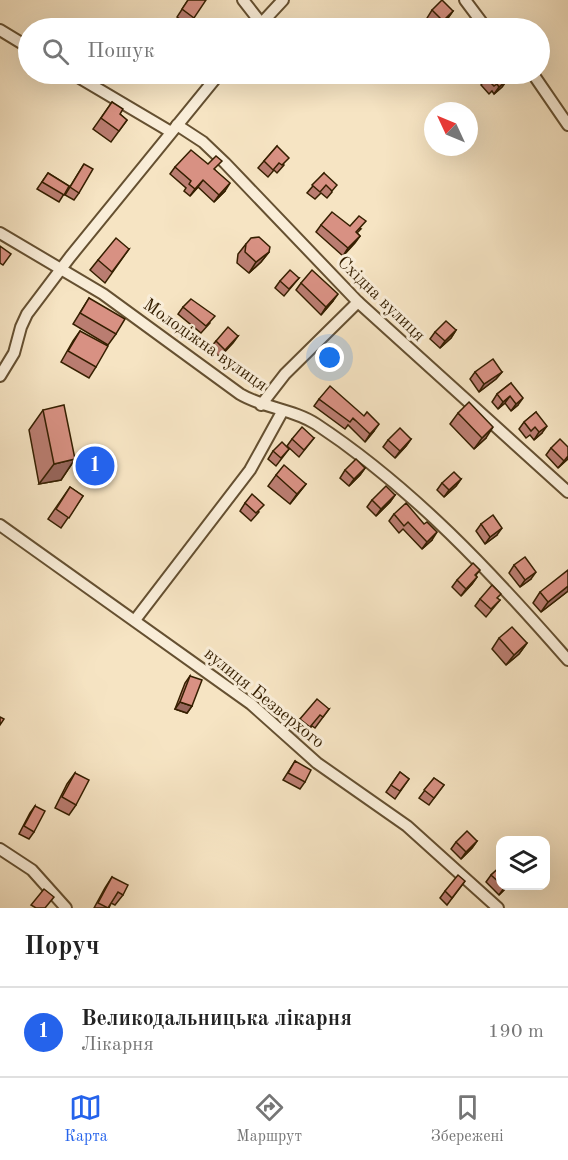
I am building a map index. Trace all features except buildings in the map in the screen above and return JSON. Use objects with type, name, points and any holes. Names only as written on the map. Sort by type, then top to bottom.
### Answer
[{"type":"street","points":[[243,0],[254,18]]},
{"type":"street","points":[[266,18],[283,0]]},
{"type":"street","points":[[465,0],[478,18]]},
{"type":"street","points":[[0,30],[18,41]]},
{"type":"street","name":"Східна вулиця","points":[[93,84],[203,142],[358,302],[568,492]]},
{"type":"street","points":[[0,376],[14,353],[24,320],[60,269],[211,84]]},
{"type":"street","points":[[540,84],[568,125]]},
{"type":"street","name":"Молодіжна вулиця","points":[[0,233],[103,294],[240,393],[261,405],[314,423],[383,472],[460,542],[568,660]]},
{"type":"street","points":[[261,405],[285,374],[358,302]]},
{"type":"street","points":[[135,620],[250,470],[282,411]]},
{"type":"street","name":"вулиця Безверхого","points":[[0,525],[251,704],[318,763],[397,818],[498,908]]},
{"type":"street","points":[[0,849],[32,870],[66,908]]},
{"type":"place","name":"Великодальницька лікарня","points":[[95,466]]}]
